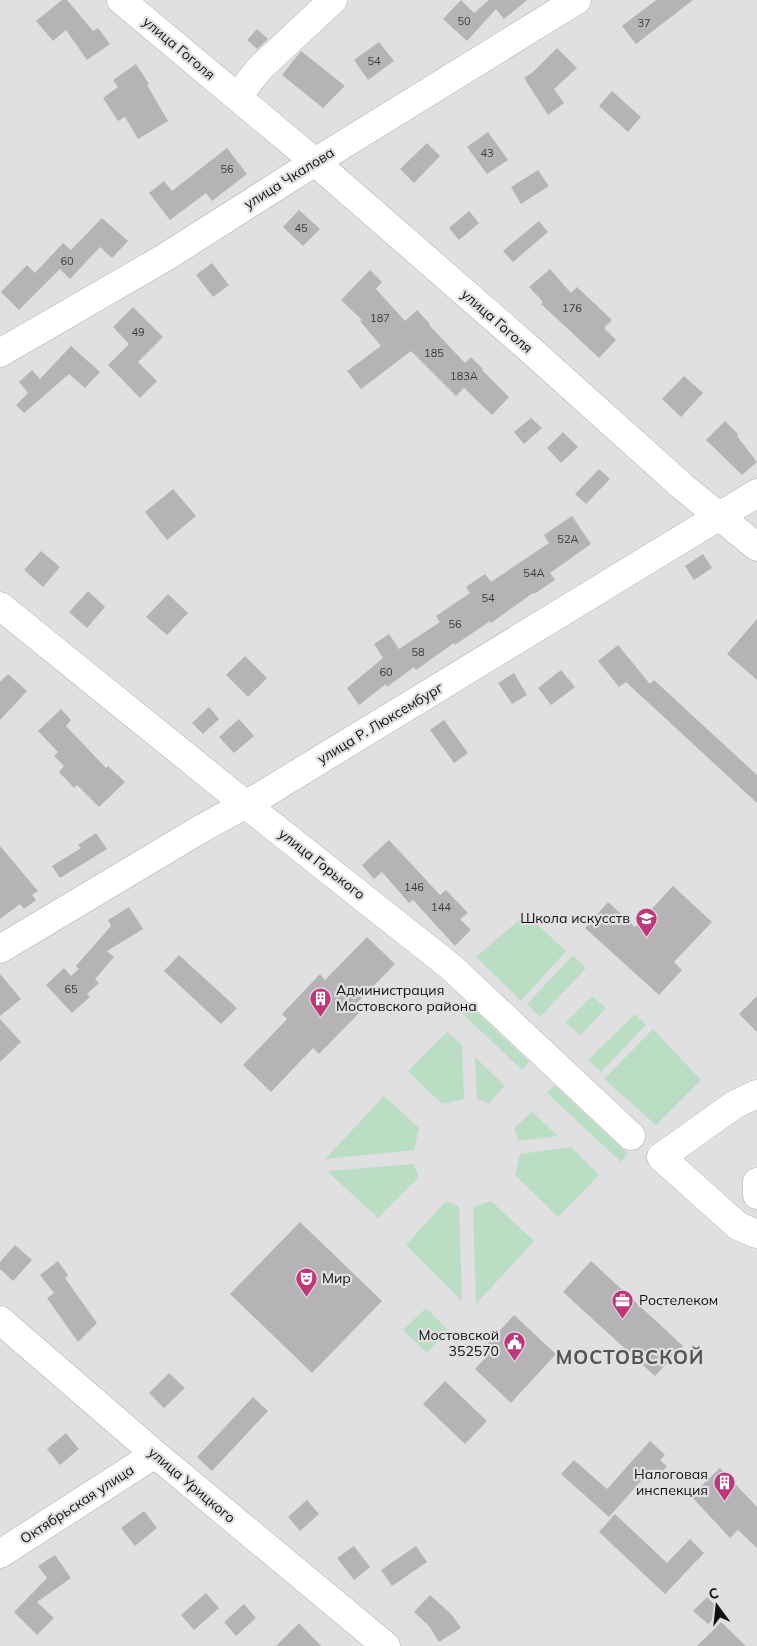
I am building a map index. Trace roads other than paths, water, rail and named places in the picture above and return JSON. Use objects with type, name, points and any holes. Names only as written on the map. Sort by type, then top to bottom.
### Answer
[{"type":"street","name":"улица Гоголя","points":[[121,0],[315,162],[682,486],[757,547]]},
{"type":"street","points":[[237,97],[260,68],[333,0]]},
{"type":"street","name":"улица Чкалова","points":[[0,353],[164,258],[577,0]]},
{"type":"street","name":"улица Р. Люксембург","points":[[0,950],[264,794],[757,493]]},
{"type":"street","name":"улица Горького","points":[[0,606],[451,967],[631,1136]]},
{"type":"street","points":[[757,1094],[734,1105],[661,1158],[738,1226],[757,1234]]},
{"type":"street","points":[[757,1182],[757,1195]]},
{"type":"street","name":"улица Урицкого","points":[[0,1320],[154,1454],[386,1646]]},
{"type":"street","name":"Октябрьская улица","points":[[0,1554],[154,1454]]},
{"type":"place","name":"Школа искусств","points":[[646,937]]},
{"type":"place","name":"Администрация Мостовского района","points":[[320,1017]]},
{"type":"place","name":"Мир","points":[[306,1297]]},
{"type":"place","name":"Ростелеком","points":[[623,1319]]},
{"type":"place","name":"Мостовской 352570","points":[[515,1362]]},
{"type":"place","name":"Налоговая инспекция","points":[[724,1501]]},
{"type":"district","name":"МОСТОВСКОЙ","points":[[630,1357]]}]
